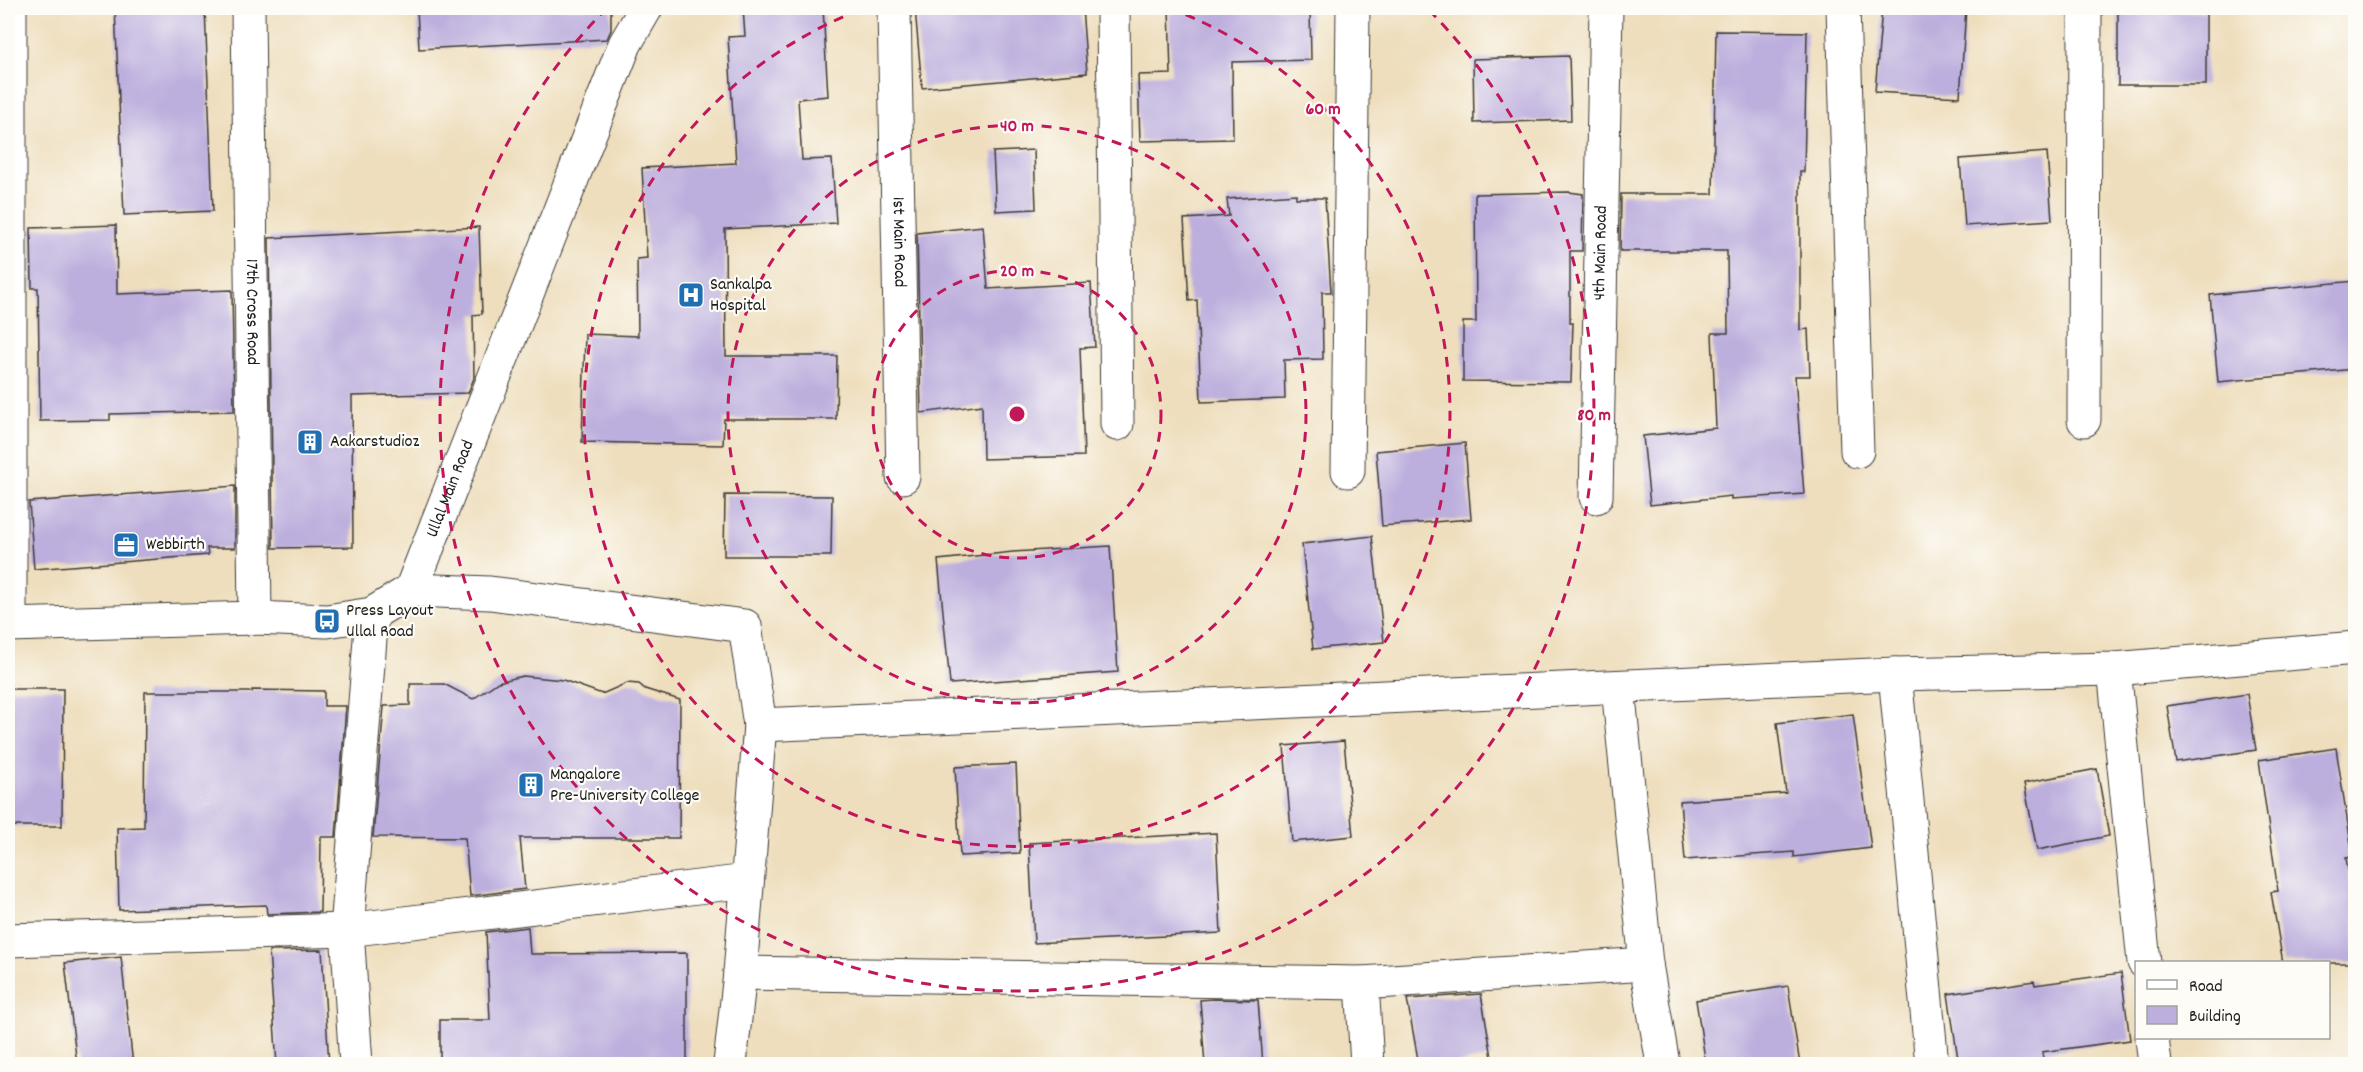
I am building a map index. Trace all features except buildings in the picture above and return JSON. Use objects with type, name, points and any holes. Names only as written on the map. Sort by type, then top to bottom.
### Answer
[{"type":"street","points":[[10,8],[9,625],[255,618],[327,621],[372,614],[411,590],[490,593],[745,626],[760,725],[740,973],[730,1065]]},
{"type":"street","name":"17th Cross Road","points":[[248,8],[255,618]]},
{"type":"street","name":"Ullal Main Road","points":[[411,590],[625,45],[646,8]]},
{"type":"street","name":"1st Main Road","points":[[894,8],[903,477]]},
{"type":"street","points":[[1113,8],[1117,424]]},
{"type":"street","points":[[1348,471],[1353,8]]},
{"type":"street","name":"4th Main Road","points":[[1596,497],[1606,8]]},
{"type":"street","points":[[1843,8],[1857,451]]},
{"type":"street","points":[[2084,420],[2085,8]]},
{"type":"street","points":[[356,1065],[347,930],[372,614]]},
{"type":"street","points":[[760,725],[1895,674],[2114,669],[2355,648]]},
{"type":"street","points":[[2114,669],[2144,961]]},
{"type":"street","points":[[1895,674],[1932,1065]]},
{"type":"street","points":[[1618,687],[1646,964],[1663,1065]]},
{"type":"street","points":[[8,940],[347,930],[747,881]]},
{"type":"street","points":[[740,973],[1362,982],[1646,964]]},
{"type":"street","points":[[1362,982],[1367,1065]]},
{"type":"street","points":[[2152,1039],[2155,1065]]},
{"type":"place","name":"Sankalpa Hospital","points":[[691,295]]},
{"type":"place","name":"Aakarstudioz","points":[[310,442]]},
{"type":"place","name":"Webbirth","points":[[126,545]]},
{"type":"place","name":"Press Layout Ullal Road","points":[[327,621]]},
{"type":"place","name":"Mangalore Pre-University College","points":[[531,785]]}]
